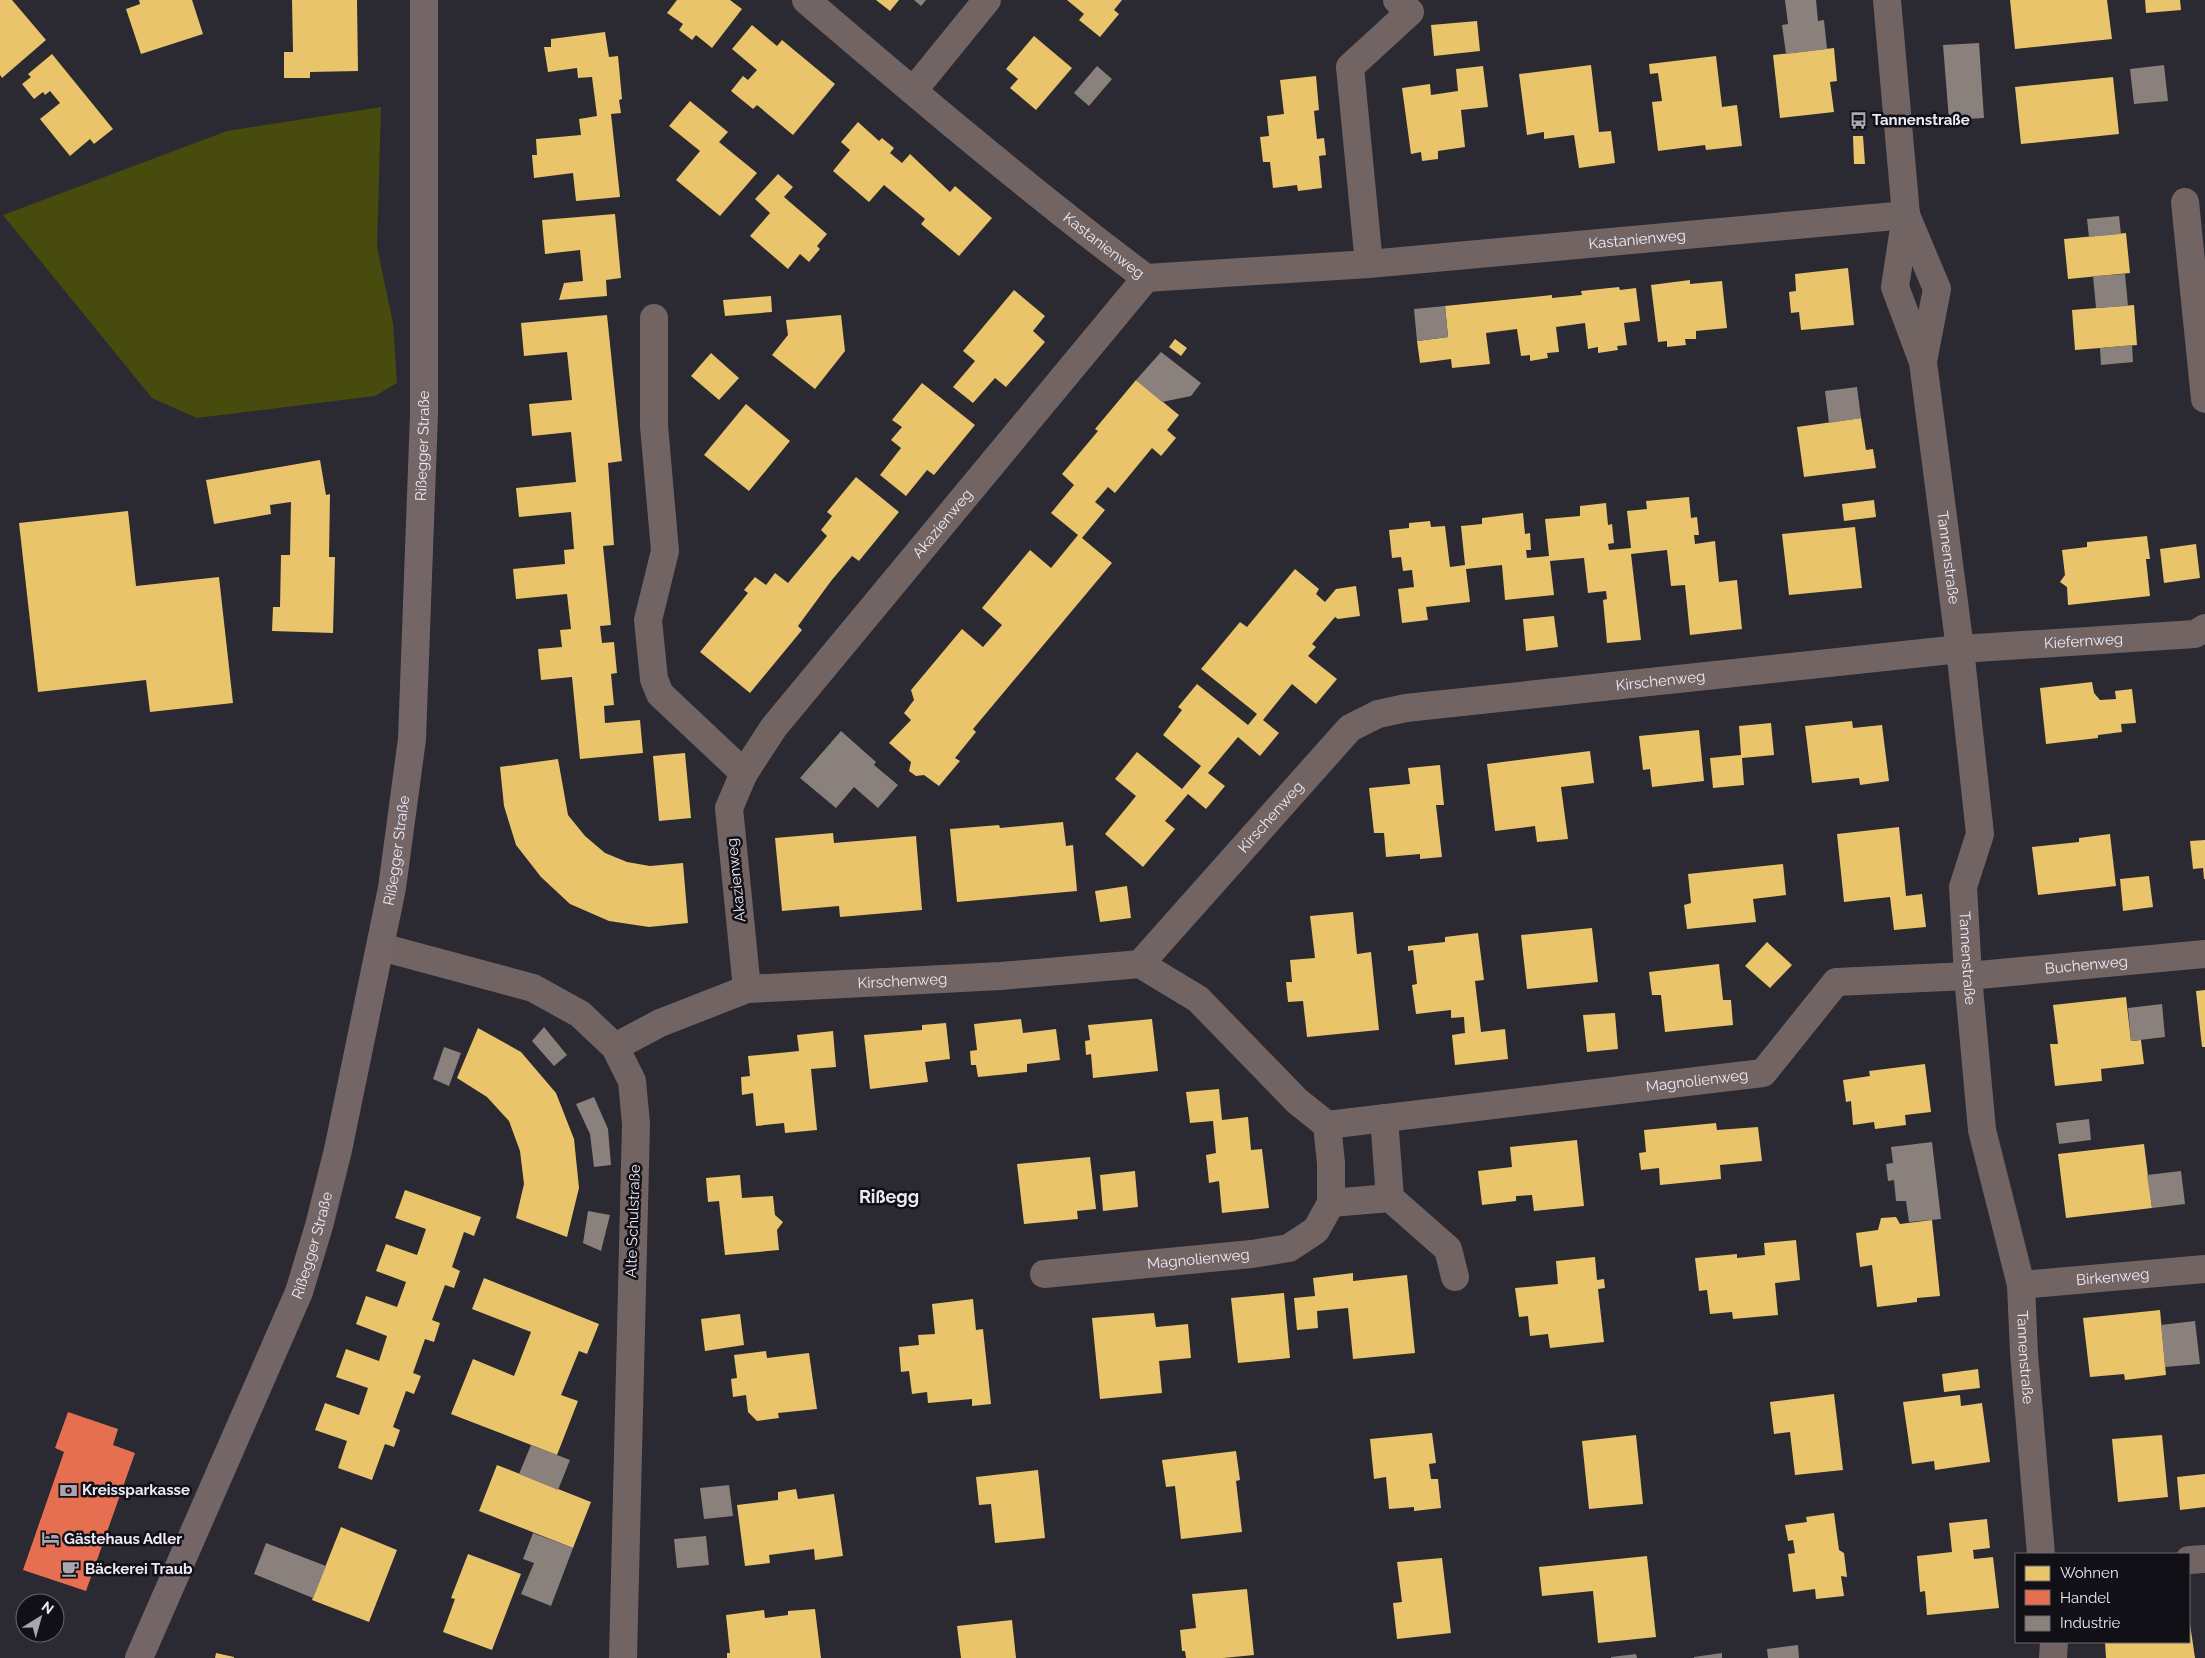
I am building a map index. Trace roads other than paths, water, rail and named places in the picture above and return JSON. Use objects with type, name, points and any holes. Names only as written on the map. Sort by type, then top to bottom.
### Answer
[{"type":"street","name":"Rißegger Straße","points":[[139,1658],[300,1292],[338,1150],[392,888],[412,739],[424,414],[424,0]]},
{"type":"street","name":"Kastanienweg","points":[[806,0],[913,91],[1101,244],[1146,278],[1370,264],[1906,215]]},
{"type":"street","points":[[913,91],[988,0]]},
{"type":"street","points":[[1370,264],[1350,67],[1410,12],[1397,0]]},
{"type":"street","name":"Tannenstraße","points":[[1887,0],[1906,215],[1895,287],[1923,362],[1960,649],[1980,834],[1963,887],[1968,976],[1982,1130],[2021,1285],[2024,1353],[2041,1553]]},
{"type":"street","points":[[2185,202],[2205,399]]},
{"type":"street","name":"Tannenstraße","points":[[1906,215],[1937,289],[1923,362]]},
{"type":"street","name":"Akazienweg","points":[[747,989],[729,808],[744,773],[774,727],[1146,278]]},
{"type":"street","points":[[654,318],[654,426],[665,551],[648,620],[654,679],[660,694],[744,773]]},
{"type":"street","name":"Kiefernweg","points":[[1960,649],[2194,634],[2205,628]]},
{"type":"street","name":"Kirschenweg","points":[[615,1047],[660,1023],[747,989],[1001,976],[1140,964],[1350,728],[1378,714],[1416,707],[1960,649]]},
{"type":"street","name":"Alte Schulstraße","points":[[381,947],[534,988],[580,1014],[615,1047],[632,1081],[636,1124],[623,1658]]},
{"type":"street","name":"Buchenweg","points":[[1968,976],[2205,954]]},
{"type":"street","points":[[1140,964],[1198,999],[1296,1101],[1328,1125]]},
{"type":"street","name":"Magnolienweg","points":[[1044,1274],[1252,1254],[1289,1248],[1316,1230],[1331,1202],[1331,1163],[1328,1125],[1763,1073],[1836,982],[1968,976]]},
{"type":"street","points":[[1384,1118],[1390,1198]]},
{"type":"street","points":[[1331,1202],[1390,1198],[1448,1248],[1455,1277]]},
{"type":"street","name":"Birkenweg","points":[[2021,1285],[2205,1269]]},
{"type":"street","points":[[2190,1560],[2205,1559]]},
{"type":"street","points":[[2052,1658],[2054,1643]]},
{"type":"place","name":"Tannenstraße","points":[[1858,120]]},
{"type":"place","name":"Kreissparkasse","points":[[68,1490]]},
{"type":"place","name":"Gästehaus Adler","points":[[50,1539]]},
{"type":"place","name":"Bäckerei Traub","points":[[71,1569]]},
{"type":"district","name":"Rißegg","points":[[889,1196]]}]
